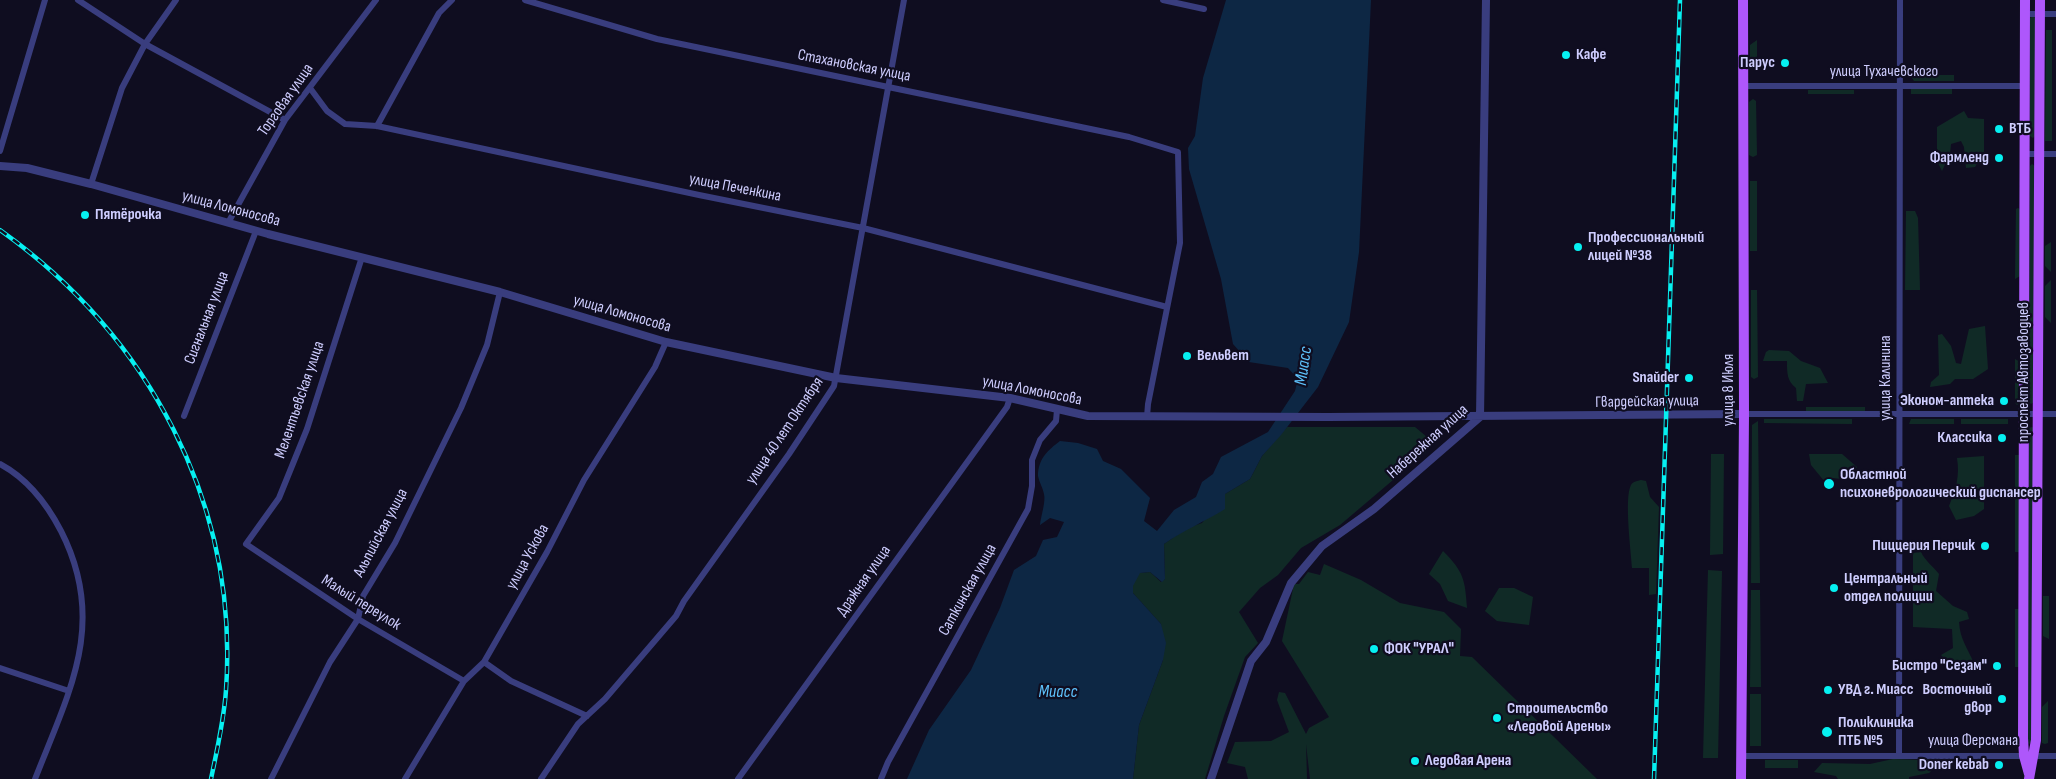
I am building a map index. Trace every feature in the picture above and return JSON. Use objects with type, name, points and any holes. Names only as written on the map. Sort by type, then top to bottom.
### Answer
[{"type":"main road","name":"улица 8 Июля","points":[[1741,779],[1744,414],[1743,0]]},
{"type":"main road","name":"проспект Автозаводцев","points":[[2025,0],[2025,414],[2030,776]]},
{"type":"main road","name":"проспект Автозаводцев","points":[[2030,756],[2039,414],[2040,0]]},
{"type":"street","points":[[0,151],[45,0]]},
{"type":"street","points":[[78,0],[146,44],[285,120]]},
{"type":"street","points":[[91,184],[122,88],[146,44],[176,0]]},
{"type":"street","name":"Торговая улица","points":[[228,223],[285,120],[376,0]]},
{"type":"street","points":[[377,126],[439,13],[452,0]]},
{"type":"street","name":"Стахановская улица","points":[[525,0],[657,39],[1129,137],[1178,152],[1180,243],[1167,308]]},
{"type":"street","name":"улица 40 лет Октября","points":[[541,779],[578,724],[605,699],[676,616],[706,570],[790,454],[834,386],[904,0]]},
{"type":"street","points":[[1163,0],[1204,9]]},
{"type":"street","name":"Набережная улица","points":[[1211,779],[1251,661],[1266,642],[1291,583],[1322,546],[1374,509],[1480,417],[1486,0]]},
{"type":"street","name":"улица Калинина","points":[[1899,756],[1900,0]]},
{"type":"street","points":[[2025,14],[2056,14]]},
{"type":"street","name":"улица Тухачевского","points":[[1742,86],[2026,86]]},
{"type":"street","name":"улица Печенкина","points":[[310,88],[327,111],[345,124],[377,126],[699,196],[863,228],[1167,308]]},
{"type":"street","points":[[2026,154],[2056,154]]},
{"type":"street","name":"улица Ломоносова","points":[[0,166],[27,168],[91,184],[228,223],[500,292],[666,342],[836,378],[1010,398],[1088,416],[1328,417]]},
{"type":"street","name":"Сигнальная улица","points":[[184,416],[256,230]]},
{"type":"street","name":"Мелентьевская улица","points":[[246,544],[279,498],[286,481],[306,429],[362,257]]},
{"type":"street","name":"Альпийская улица","points":[[271,779],[330,662],[358,619],[363,596],[395,543],[461,408],[487,344],[500,292]]},
{"type":"street","points":[[1148,417],[1148,404],[1167,308]]},
{"type":"street","name":"улица Ускова","points":[[405,779],[464,681],[484,662],[547,552],[584,480],[655,368],[666,342]]},
{"type":"street","name":"Дражная улица","points":[[738,779],[1007,407],[1010,398]]},
{"type":"street","name":"Саткинская улица","points":[[881,779],[888,762],[1028,509],[1032,486],[1032,460],[1040,440],[1056,421],[1057,410]]},
{"type":"street","name":"Гвардейская улица","points":[[1328,417],[2056,414]]},
{"type":"street","points":[[0,464],[30,487],[50,511],[72,552],[80,586],[84,622],[82,641],[69,691],[35,779]]},
{"type":"street","name":"Малый переулок","points":[[246,544],[358,619],[464,681]]},
{"type":"street","points":[[484,662],[511,681],[587,716]]},
{"type":"street","points":[[0,668],[69,691]]},
{"type":"street","name":"улица Ферсмана","points":[[1741,756],[2056,756]]},
{"type":"green space","points":[[2033,16],[2035,18],[2035,136],[2033,138],[2030,136],[2030,18]]},
{"type":"green space","points":[[2046,30],[2052,30],[2052,141],[2045,141]]},
{"type":"green space","points":[[1757,40],[1757,66],[1755,67],[1750,65],[1750,45]]},
{"type":"green space","points":[[1910,75],[1954,75],[1954,81],[1914,81]]},
{"type":"green space","points":[[1911,89],[1952,89],[1952,94],[1911,94]]},
{"type":"green space","points":[[1808,90],[1854,90],[1854,94],[1808,94]]},
{"type":"green space","points":[[1753,99],[1756,101],[1757,155],[1753,157],[1749,155],[1749,102]]},
{"type":"green space","points":[[1964,111],[1968,118],[1984,119],[1984,153],[1975,167],[1966,168],[1964,147],[1961,141],[1951,144],[1950,154],[1942,171],[1937,161],[1937,127]]},
{"type":"green space","points":[[2032,164],[2035,166],[2034,402],[2031,404],[2029,402],[2030,166]]},
{"type":"green space","points":[[1750,181],[1757,181],[1757,251],[1750,251]]},
{"type":"green space","points":[[2016,209],[2020,209],[2020,276],[2015,279]]},
{"type":"green space","points":[[1906,211],[1915,211],[1918,218],[1920,290],[1905,290]]},
{"type":"green space","points":[[2051,242],[2051,272],[2045,266],[2045,246]]},
{"type":"green space","points":[[2051,280],[2051,323],[2045,317],[2045,286]]},
{"type":"green space","points":[[1751,290],[1757,290],[1758,377],[1754,379],[1751,377]]},
{"type":"green space","points":[[1985,326],[1988,369],[1973,379],[1955,379],[1950,384],[1930,387],[1931,382],[1939,375],[1938,335],[1942,334],[1951,346],[1956,363],[1961,364],[1969,329]]},
{"type":"green space","points":[[1769,350],[1789,351],[1801,361],[1820,368],[1828,383],[1806,384],[1803,401],[1797,401],[1796,388],[1788,376],[1787,361],[1763,361],[1766,352]]},
{"type":"green space","points":[[2015,359],[2020,362],[2020,403],[2017,405],[2015,403]]},
{"type":"green space","points":[[1806,407],[1865,407],[1865,412],[1806,412]]},
{"type":"green space","points":[[1764,419],[1852,419],[1852,424],[1764,423]]},
{"type":"green space","points":[[1911,419],[1954,419],[1954,424],[1909,424]]},
{"type":"green space","points":[[1961,419],[2008,419],[2008,424],[1961,424]]},
{"type":"green space","points":[[1758,421],[1760,583],[1751,583],[1752,425]]},
{"type":"green space","points":[[1287,427],[1415,427],[1427,437],[1429,443],[1426,452],[1340,525],[1301,548],[1278,575],[1260,588],[1239,612],[1258,643],[1245,657],[1224,716],[1205,779],[1133,779],[1139,725],[1163,660],[1161,624],[1133,593],[1132,586],[1139,573],[1150,572],[1161,582],[1165,579],[1164,544],[1187,528],[1202,523],[1225,494],[1250,479],[1262,456]]},
{"type":"green space","points":[[2029,428],[2034,428],[2032,742],[2029,744],[2027,742]]},
{"type":"green space","points":[[1711,454],[1724,454],[1723,554],[1710,555]]},
{"type":"green space","points":[[1809,454],[1842,454],[1857,467],[1850,480],[1833,478],[1825,482],[1811,465]]},
{"type":"green space","points":[[2015,455],[2020,455],[2020,552],[2015,552]]},
{"type":"green space","points":[[1984,456],[1984,509],[1974,516],[1956,520],[1949,506],[1957,482],[1957,458]]},
{"type":"green space","points":[[1646,481],[1650,497],[1659,507],[1656,594],[1649,595],[1649,568],[1632,568],[1628,525],[1629,492],[1634,482]]},
{"type":"green space","points":[[1443,551],[1462,577],[1467,608],[1448,601],[1440,584],[1429,574]]},
{"type":"green space","points":[[1921,552],[1939,574],[1936,591],[1953,606],[1967,612],[1969,619],[1959,622],[1963,639],[1974,664],[1947,661],[1941,655],[1953,648],[1952,629],[1913,627],[1913,553]]},
{"type":"green space","points":[[1324,564],[1361,580],[1400,603],[1444,612],[1461,629],[1460,656],[1472,657],[1597,779],[1310,779],[1306,744],[1307,779],[1248,779],[1245,767],[1227,763],[1235,742],[1271,741],[1289,732],[1277,700],[1279,692],[1285,693],[1306,734],[1309,728],[1329,717],[1282,641],[1294,584],[1299,584],[1308,572],[1320,575]]},
{"type":"green space","points":[[1708,570],[1722,571],[1718,758],[1703,758]]},
{"type":"green space","points":[[1499,588],[1514,588],[1533,597],[1529,625],[1497,621],[1485,611]]},
{"type":"green space","points":[[1751,590],[1760,590],[1761,687],[1750,687]]},
{"type":"green space","points":[[2043,596],[2049,596],[2049,639],[2043,636]]},
{"type":"green space","points":[[2015,609],[2020,609],[2019,667],[2015,667]]},
{"type":"green space","points":[[1750,694],[1761,694],[1761,746],[1750,746]]},
{"type":"green space","points":[[2048,701],[2048,743],[2045,744],[2042,743],[2042,707]]},
{"type":"green space","points":[[1935,754],[1939,765],[1929,773],[1909,777],[1909,779],[1838,779],[1836,776],[1814,772],[1822,763],[1870,764],[1893,759],[1921,760]]},
{"type":"green space","points":[[1765,760],[1798,760],[1798,768],[1765,768]]},
{"type":"water","name":"Миасс","points":[[1226,0],[1371,0],[1359,252],[1349,322],[1318,387],[1281,435],[1262,456],[1250,479],[1225,494],[1225,509],[1164,544],[1165,579],[1162,582],[1150,572],[1140,573],[1133,586],[1133,593],[1161,624],[1166,643],[1163,660],[1139,725],[1133,779],[907,779],[929,730],[971,670],[1000,608],[1014,570],[1036,556],[1043,540],[1057,537],[1064,522],[1050,518],[1040,525],[1044,497],[1038,470],[1048,452],[1060,441],[1078,443],[1097,449],[1103,461],[1121,469],[1150,498],[1144,521],[1157,531],[1174,510],[1196,497],[1202,482],[1213,474],[1221,457],[1268,432],[1295,391],[1298,379],[1288,368],[1249,362],[1233,344],[1221,279],[1189,169],[1188,148],[1195,136],[1203,78]]},
{"type":"railway","points":[[1654,779],[1680,0]]},
{"type":"railway","points":[[0,230],[53,273],[100,320],[140,373],[174,430],[199,491],[217,555],[226,621],[225,701],[211,779]]},
{"type":"place","name":"Кафе","points":[[1566,55]]},
{"type":"place","name":"Парус","points":[[1785,63]]},
{"type":"place","name":"ВТБ","points":[[1999,129]]},
{"type":"place","name":"Фармленд","points":[[1999,158]]},
{"type":"place","name":"Пятёрочка","points":[[85,215]]},
{"type":"place","name":"Профессиональный лицей №38","points":[[1578,247]]},
{"type":"place","name":"Вельвет","points":[[1187,356]]},
{"type":"place","name":"Sпайder","points":[[1689,378]]},
{"type":"place","name":"Эконом-аптека","points":[[2004,401]]},
{"type":"place","name":"Классика","points":[[2002,438]]},
{"type":"place","name":"Областной психоневрологический диспансер","points":[[1829,484]]},
{"type":"place","name":"Пиццерия Перчик","points":[[1985,546]]},
{"type":"place","name":"Центральный отдел полиции","points":[[1834,588]]},
{"type":"place","name":"ФОК \"УРАЛ\"","points":[[1374,649]]},
{"type":"place","name":"Бистро \"Сезам\"","points":[[1997,666]]},
{"type":"place","name":"УВД г. Миасс","points":[[1828,690]]},
{"type":"place","name":"Восточный двор","points":[[2002,699]]},
{"type":"place","name":"Строительство «Ледовой Арены»","points":[[1497,718]]},
{"type":"place","name":"Поликлиника ПТБ №5","points":[[1827,732]]},
{"type":"place","name":"Ледовая Арена","points":[[1415,761]]},
{"type":"place","name":"Doner kebab","points":[[1999,765]]}]
